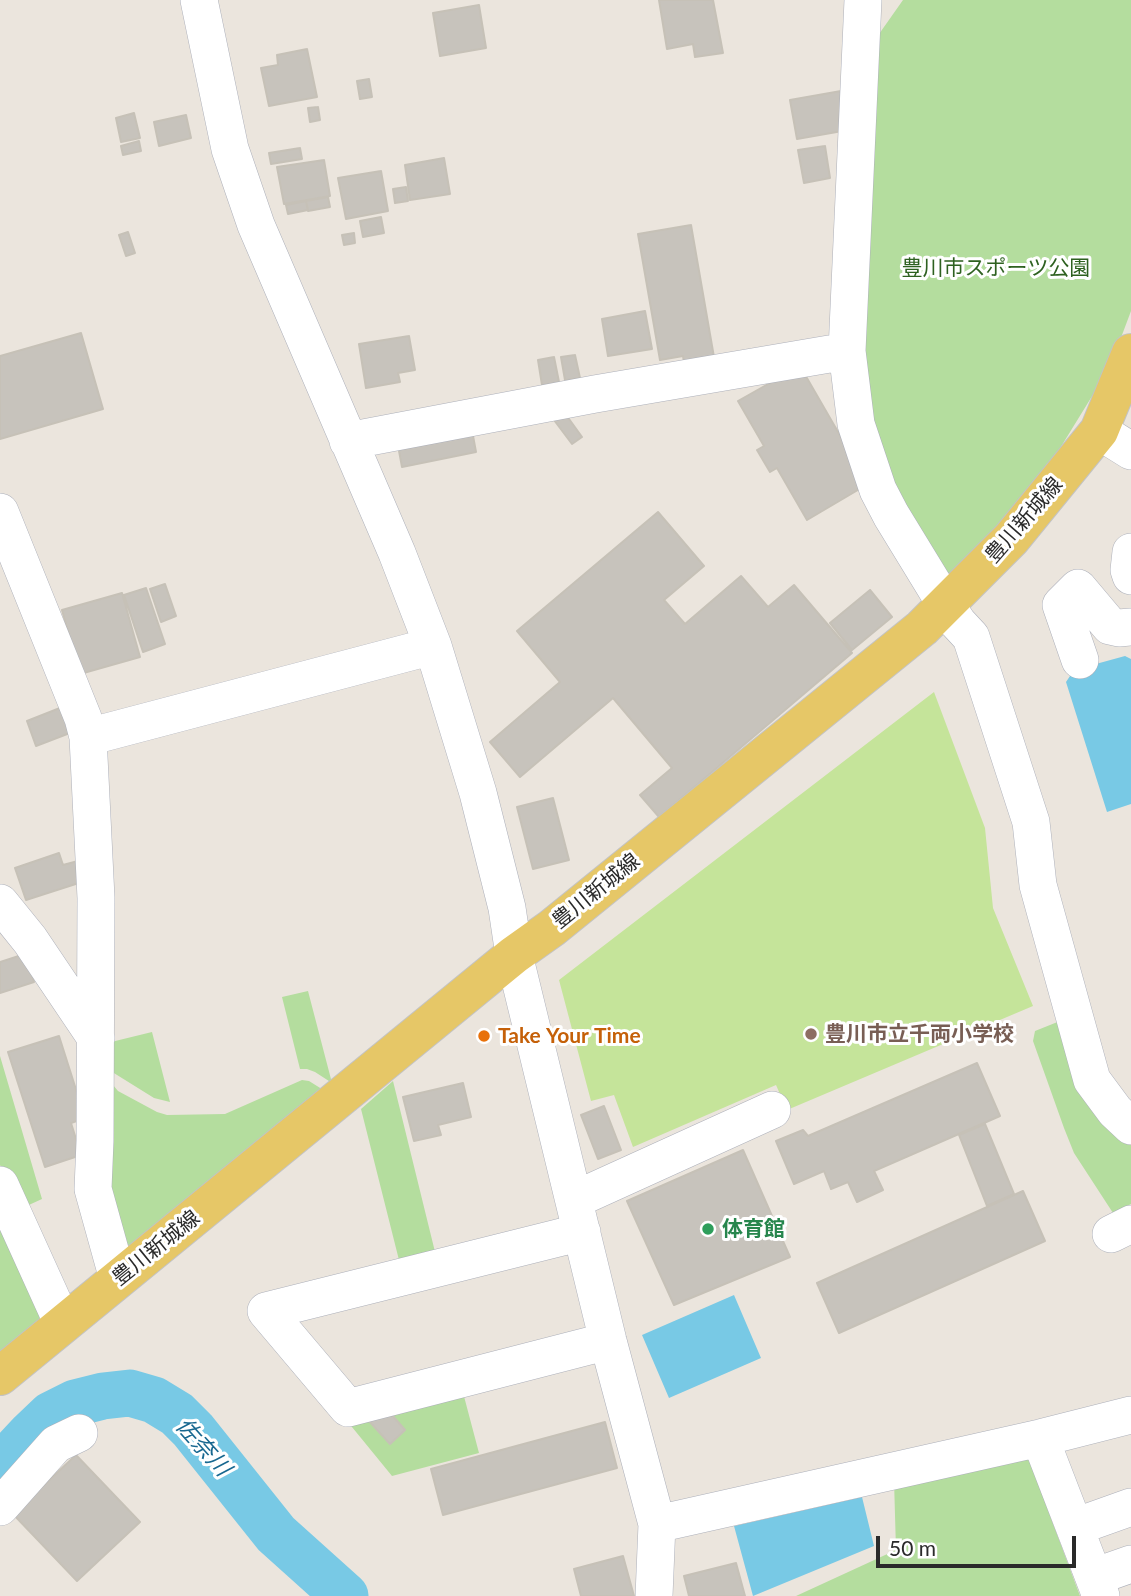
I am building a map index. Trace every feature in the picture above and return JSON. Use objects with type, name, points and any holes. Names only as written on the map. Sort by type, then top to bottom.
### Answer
[{"type":"main road","name":"豊川新城線","points":[[0,1376],[514,955],[552,928],[922,628],[1011,539],[1099,431],[1131,353]]},
{"type":"street","points":[[199,0],[230,149],[256,225],[397,553],[433,646],[478,793],[507,908],[514,955],[608,1341],[657,1524],[654,1596]]},
{"type":"street","points":[[863,0],[847,351],[856,424],[878,490],[891,515],[946,605],[971,636],[1031,822],[1038,885],[1092,1080],[1115,1111],[1131,1126]]},
{"type":"street","points":[[348,442],[595,394],[847,351]]},
{"type":"street","points":[[1099,431],[1131,452]]},
{"type":"street","points":[[0,512],[83,718],[88,737],[96,898],[93,1189],[118,1279]]},
{"type":"street","points":[[1131,552],[1131,576]]},
{"type":"street","points":[[1080,660],[1061,605],[1078,588],[1110,626],[1131,627]]},
{"type":"street","points":[[88,737],[433,646]]},
{"type":"street","points":[[0,903],[30,940],[96,1038]]},
{"type":"street","points":[[608,1341],[348,1408],[266,1311],[578,1216],[772,1110]]},
{"type":"street","points":[[0,1185],[63,1324]]},
{"type":"street","points":[[657,1524],[1131,1415]]},
{"type":"street","points":[[0,1507],[56,1444],[79,1433]]},
{"type":"street","points":[[1040,1438],[1097,1587],[1131,1564]]},
{"type":"street","points":[[1075,1527],[1131,1507]]},
{"type":"green space","name":"豊川市スポーツ公園","points":[[903,0],[1131,0],[1131,311],[1110,367],[1054,458],[948,587],[888,490],[857,362],[872,44]]},
{"type":"green space","points":[[934,692],[985,828],[993,908],[1033,1006],[787,1110],[776,1085],[633,1147],[614,1095],[591,1101],[559,980]]},
{"type":"green space","points":[[308,991],[332,1083],[315,1072],[300,1069],[282,997]]},
{"type":"green space","points":[[1060,1021],[1105,1120],[1131,1144],[1131,1204],[1113,1213],[1074,1153],[1033,1041],[1035,1031]]},
{"type":"green space","points":[[152,1032],[170,1102],[154,1098],[109,1070],[103,1044]]},
{"type":"green space","points":[[0,1056],[42,1199],[20,1209],[0,1165]]},
{"type":"green space","points":[[103,1073],[118,1091],[167,1115],[225,1114],[302,1080],[309,1081],[325,1091],[122,1258],[99,1190]]},
{"type":"green space","points":[[393,1081],[437,1260],[401,1268],[361,1109]]},
{"type":"green space","points":[[0,1197],[52,1314],[0,1357]]},
{"type":"green space","points":[[461,1385],[479,1453],[392,1476],[343,1416]]},
{"type":"green space","points":[[1026,1451],[1080,1596],[796,1596],[896,1550],[894,1480]]},
{"type":"water","points":[[1125,656],[1131,659],[1131,804],[1107,812],[1066,682],[1074,670]]},
{"type":"water","points":[[734,1295],[761,1358],[669,1398],[642,1335]]},
{"type":"water","points":[[862,1497],[874,1546],[753,1596],[734,1526]]},
{"type":"building","points":[[659,0],[713,0],[723,53],[695,57],[693,44],[667,49]]},
{"type":"building","points":[[479,5],[486,48],[440,56],[433,13]]},
{"type":"building","points":[[307,49],[317,97],[269,106],[261,68],[278,65],[277,55]]},
{"type":"building","points":[[369,79],[372,97],[360,99],[357,81]]},
{"type":"building","points":[[841,91],[848,130],[797,139],[790,100]]},
{"type":"building","points":[[318,107],[320,120],[310,122],[308,108]]},
{"type":"building","points":[[134,113],[140,138],[121,142],[116,118]]},
{"type":"building","points":[[186,115],[191,138],[159,146],[154,122]]},
{"type":"building","points":[[139,141],[141,151],[123,155],[121,146]]},
{"type":"building","points":[[825,146],[830,178],[804,183],[798,150]]},
{"type":"building","points":[[300,148],[302,159],[271,164],[269,153]]},
{"type":"building","points":[[444,158],[450,194],[410,200],[405,165]]},
{"type":"building","points":[[324,160],[330,196],[284,204],[277,167]]},
{"type":"building","points":[[381,171],[388,211],[346,219],[338,178]]},
{"type":"building","points":[[406,187],[408,201],[395,203],[393,189]]},
{"type":"building","points":[[328,197],[330,207],[308,211],[306,201]]},
{"type":"building","points":[[306,201],[308,210],[288,214],[286,205]]},
{"type":"building","points":[[381,217],[384,233],[363,237],[360,221]]},
{"type":"building","points":[[691,225],[715,363],[685,368],[683,356],[660,360],[638,234]]},
{"type":"building","points":[[128,232],[135,253],[126,256],[119,235]]},
{"type":"building","points":[[354,233],[355,243],[344,245],[342,235]]},
{"type":"building","points":[[645,311],[652,349],[608,356],[602,319]]},
{"type":"building","points":[[81,333],[103,409],[0,439],[0,356]]},
{"type":"building","points":[[409,336],[415,370],[398,373],[400,382],[366,388],[359,344]]},
{"type":"building","points":[[575,355],[580,378],[565,380],[561,357]]},
{"type":"building","points":[[554,357],[559,382],[542,385],[538,360]]},
{"type":"building","points":[[800,366],[868,484],[807,520],[777,468],[770,472],[757,450],[764,446],[738,401]]},
{"type":"building","points":[[564,412],[582,437],[572,444],[554,420]]},
{"type":"building","points":[[471,425],[476,452],[402,467],[397,440]]},
{"type":"building","points":[[658,512],[704,566],[664,600],[685,624],[741,576],[768,607],[794,585],[852,653],[659,817],[640,795],[672,768],[613,698],[520,777],[490,742],[560,682],[517,631]]},
{"type":"building","points":[[165,584],[176,616],[161,622],[150,589]]},
{"type":"building","points":[[146,588],[165,644],[143,652],[124,595]]},
{"type":"building","points":[[870,590],[892,617],[852,650],[830,623]]},
{"type":"building","points":[[122,593],[140,657],[80,674],[62,610]]},
{"type":"building","points":[[65,706],[75,731],[36,746],[27,721]]},
{"type":"building","points":[[553,798],[569,860],[533,869],[517,807]]},
{"type":"building","points":[[59,853],[63,865],[78,861],[85,881],[26,900],[15,868]]},
{"type":"building","points":[[25,954],[34,982],[0,993],[0,962]]},
{"type":"building","points":[[59,1036],[85,1118],[71,1123],[81,1155],[45,1167],[8,1052]]},
{"type":"building","points":[[977,1063],[1000,1116],[874,1171],[883,1190],[857,1202],[848,1182],[831,1189],[824,1171],[794,1184],[776,1141],[803,1130],[808,1136]]},
{"type":"building","points":[[463,1083],[471,1117],[438,1125],[441,1135],[414,1141],[403,1097]]},
{"type":"building","points":[[604,1106],[621,1150],[598,1159],[581,1115]]},
{"type":"building","points":[[985,1124],[1014,1194],[987,1206],[959,1135]]},
{"type":"building","name":"体育館","points":[[743,1150],[790,1257],[674,1305],[627,1201]]},
{"type":"building","points":[[1023,1191],[1045,1241],[839,1333],[817,1283]]},
{"type":"building","points":[[385,1407],[405,1430],[390,1444],[369,1421]]},
{"type":"building","points":[[605,1422],[617,1468],[443,1515],[431,1469]]},
{"type":"building","points":[[76,1455],[140,1522],[77,1581],[13,1514]]},
{"type":"building","points":[[623,1556],[634,1596],[581,1596],[574,1569]]},
{"type":"building","points":[[736,1563],[745,1596],[689,1596],[684,1576]]},
{"type":"waterway","name":"佐奈川","points":[[0,1467],[51,1415],[75,1403],[130,1393],[154,1400],[177,1414],[193,1430],[276,1534],[345,1596]]},
{"type":"place","name":"豊川市立千両小学校","points":[[811,1034]]},
{"type":"place","name":"Take Your Time","points":[[484,1036]]},
{"type":"place","name":"体育館","points":[[708,1229]]}]
